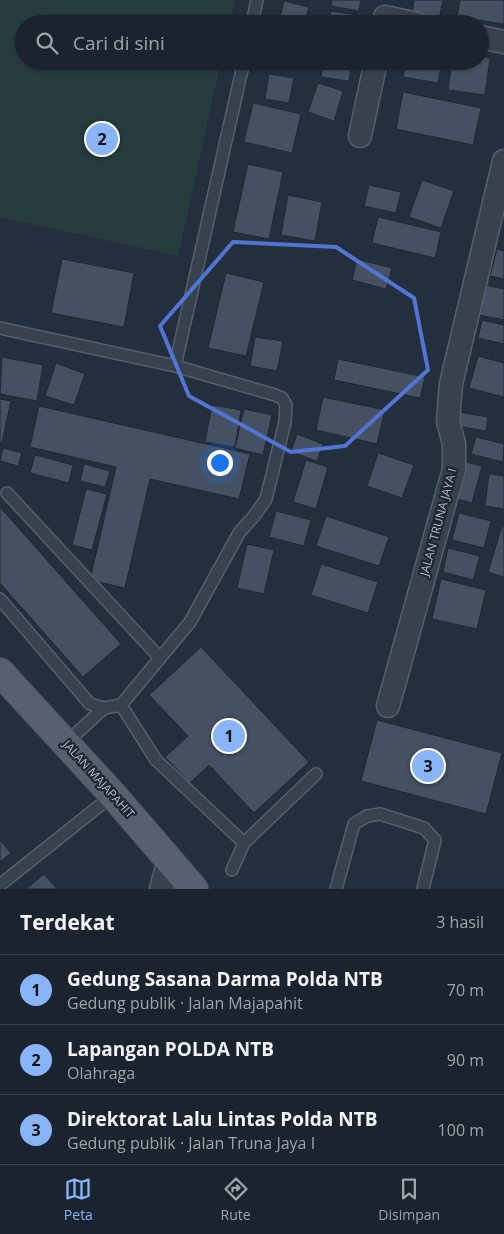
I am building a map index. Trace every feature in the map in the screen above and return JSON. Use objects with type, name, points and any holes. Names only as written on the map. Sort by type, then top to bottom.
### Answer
[{"type":"main road","name":"JALAN MAJAPAHIT","points":[[0,672],[113,795],[194,889]]},
{"type":"street","points":[[489,39],[504,42]]},
{"type":"street","points":[[360,136],[374,70]]},
{"type":"street","name":"JALAN TRUNA JAYA I","points":[[388,706],[454,469],[454,444],[448,421],[451,384],[504,160]]},
{"type":"street","points":[[161,889],[169,858]]},
{"type":"lane","points":[[254,15],[258,0]]},
{"type":"lane","points":[[175,366],[242,70]]},
{"type":"lane","points":[[0,328],[175,366],[275,395],[282,398],[286,405],[286,413],[266,499],[239,533],[190,622],[121,705],[104,708],[90,704],[0,598]]},
{"type":"lane","points":[[7,493],[160,658]]},
{"type":"lane","points":[[121,705],[156,760],[244,844]]},
{"type":"lane","points":[[66,743],[104,708]]},
{"type":"lane","points":[[232,870],[244,844],[316,774]]},
{"type":"lane","points":[[0,885],[113,795]]},
{"type":"lane","points":[[336,889],[354,824],[366,816],[380,814],[424,828],[435,840],[423,889]]},
{"type":"highlighted area","points":[[233,242],[336,247],[414,298],[428,370],[345,446],[291,452],[189,396],[160,326]]},
{"type":"green space","points":[[0,0],[235,0],[232,15],[15,15],[15,70],[219,70],[178,256],[0,217]]},
{"type":"building","points":[[332,0],[361,0],[359,11],[331,6]]},
{"type":"building","points":[[414,0],[443,0],[440,15],[412,14]]},
{"type":"building","points":[[460,0],[504,0],[504,24],[489,22],[489,15],[457,15]]},
{"type":"building","points":[[284,1],[309,7],[307,15],[280,15]]},
{"type":"building","points":[[331,11],[358,15],[330,15]]},
{"type":"building","points":[[322,70],[351,70],[349,81],[321,77]]},
{"type":"building","points":[[404,70],[440,70],[438,83],[403,77]]},
{"type":"building","points":[[451,70],[488,70],[485,95],[448,90]]},
{"type":"building","points":[[269,74],[294,78],[289,103],[265,99]]},
{"type":"building","points":[[318,83],[343,91],[334,121],[308,112]]},
{"type":"building","points":[[403,92],[481,108],[473,145],[396,129]]},
{"type":"building","points":[[253,103],[301,114],[292,153],[244,142]]},
{"type":"building","points":[[248,164],[283,172],[269,239],[233,232]]},
{"type":"building","points":[[422,180],[454,191],[441,228],[409,217]]},
{"type":"building","points":[[369,185],[401,192],[396,213],[364,206]]},
{"type":"building","points":[[288,195],[322,202],[315,241],[281,235]]},
{"type":"building","points":[[378,217],[441,232],[435,258],[372,243]]},
{"type":"building","points":[[497,249],[504,251],[504,279],[490,276]]},
{"type":"building","points":[[62,259],[134,273],[124,327],[51,313]]},
{"type":"building","points":[[357,259],[392,268],[386,289],[352,280]]},
{"type":"building","points":[[226,273],[264,282],[246,356],[208,348]]},
{"type":"building","points":[[485,285],[504,289],[504,320],[479,315]]},
{"type":"building","points":[[482,320],[504,325],[504,344],[478,338]]},
{"type":"building","points":[[255,337],[283,341],[277,371],[250,366]]},
{"type":"building","points":[[478,356],[504,363],[504,397],[469,388]]},
{"type":"building","points":[[2,357],[43,365],[37,401],[0,394]]},
{"type":"building","points":[[338,359],[425,377],[420,398],[334,380]]},
{"type":"building","points":[[56,363],[85,374],[74,405],[45,396]]},
{"type":"building","points":[[323,397],[385,410],[377,444],[316,430]]},
{"type":"building","points":[[0,399],[11,401],[2,443],[0,442]]},
{"type":"building","points":[[212,405],[241,410],[235,447],[205,442]]},
{"type":"building","points":[[39,406],[250,454],[239,499],[150,479],[125,588],[90,580],[116,467],[30,447]]},
{"type":"building","points":[[244,409],[272,415],[263,455],[235,448]]},
{"type":"building","points":[[459,412],[488,417],[486,431],[457,426]]},
{"type":"building","points":[[297,434],[323,444],[317,461],[291,452]]},
{"type":"building","points":[[476,437],[504,444],[503,462],[471,454]]},
{"type":"building","points":[[3,448],[22,453],[18,466],[0,461]]},
{"type":"building","points":[[378,453],[414,465],[402,498],[367,486]]},
{"type":"building","points":[[35,455],[73,465],[69,483],[30,473]]},
{"type":"building","points":[[306,460],[328,467],[316,509],[293,502]]},
{"type":"building","points":[[462,461],[482,466],[472,503],[453,498]]},
{"type":"building","points":[[84,464],[110,471],[105,487],[80,481]]},
{"type":"building","points":[[489,474],[504,476],[504,509],[485,506]]},
{"type":"building","points":[[86,489],[107,494],[92,550],[72,545]]},
{"type":"building","points":[[0,507],[121,644],[83,677],[0,583]]},
{"type":"building","points":[[276,511],[311,520],[304,546],[269,537]]},
{"type":"building","points":[[459,513],[491,521],[484,548],[452,540]]},
{"type":"building","points":[[326,516],[389,537],[379,566],[316,546]]},
{"type":"building","points":[[502,526],[504,526],[504,577],[488,572]]},
{"type":"building","points":[[247,544],[274,550],[264,594],[237,588]]},
{"type":"building","points":[[448,548],[480,556],[473,580],[443,572]]},
{"type":"building","points":[[321,564],[378,582],[368,613],[311,595]]},
{"type":"building","points":[[441,579],[486,590],[477,629],[432,619]]},
{"type":"building","points":[[201,647],[309,762],[254,813],[209,765],[190,783],[165,757],[188,736],[149,695]]},
{"type":"building","points":[[377,720],[502,753],[486,814],[361,781]]},
{"type":"building","points":[[0,840],[11,853],[0,862]]},
{"type":"building","points":[[44,874],[57,889],[26,889]]},
{"type":"place","name":"Lapangan POLDA NTB","points":[[102,139]]},
{"type":"place","name":"Gedung Sasana Darma Polda NTB","points":[[229,736]]},
{"type":"place","name":"Direktorat Lalu Lintas Polda NTB","points":[[428,766]]}]
